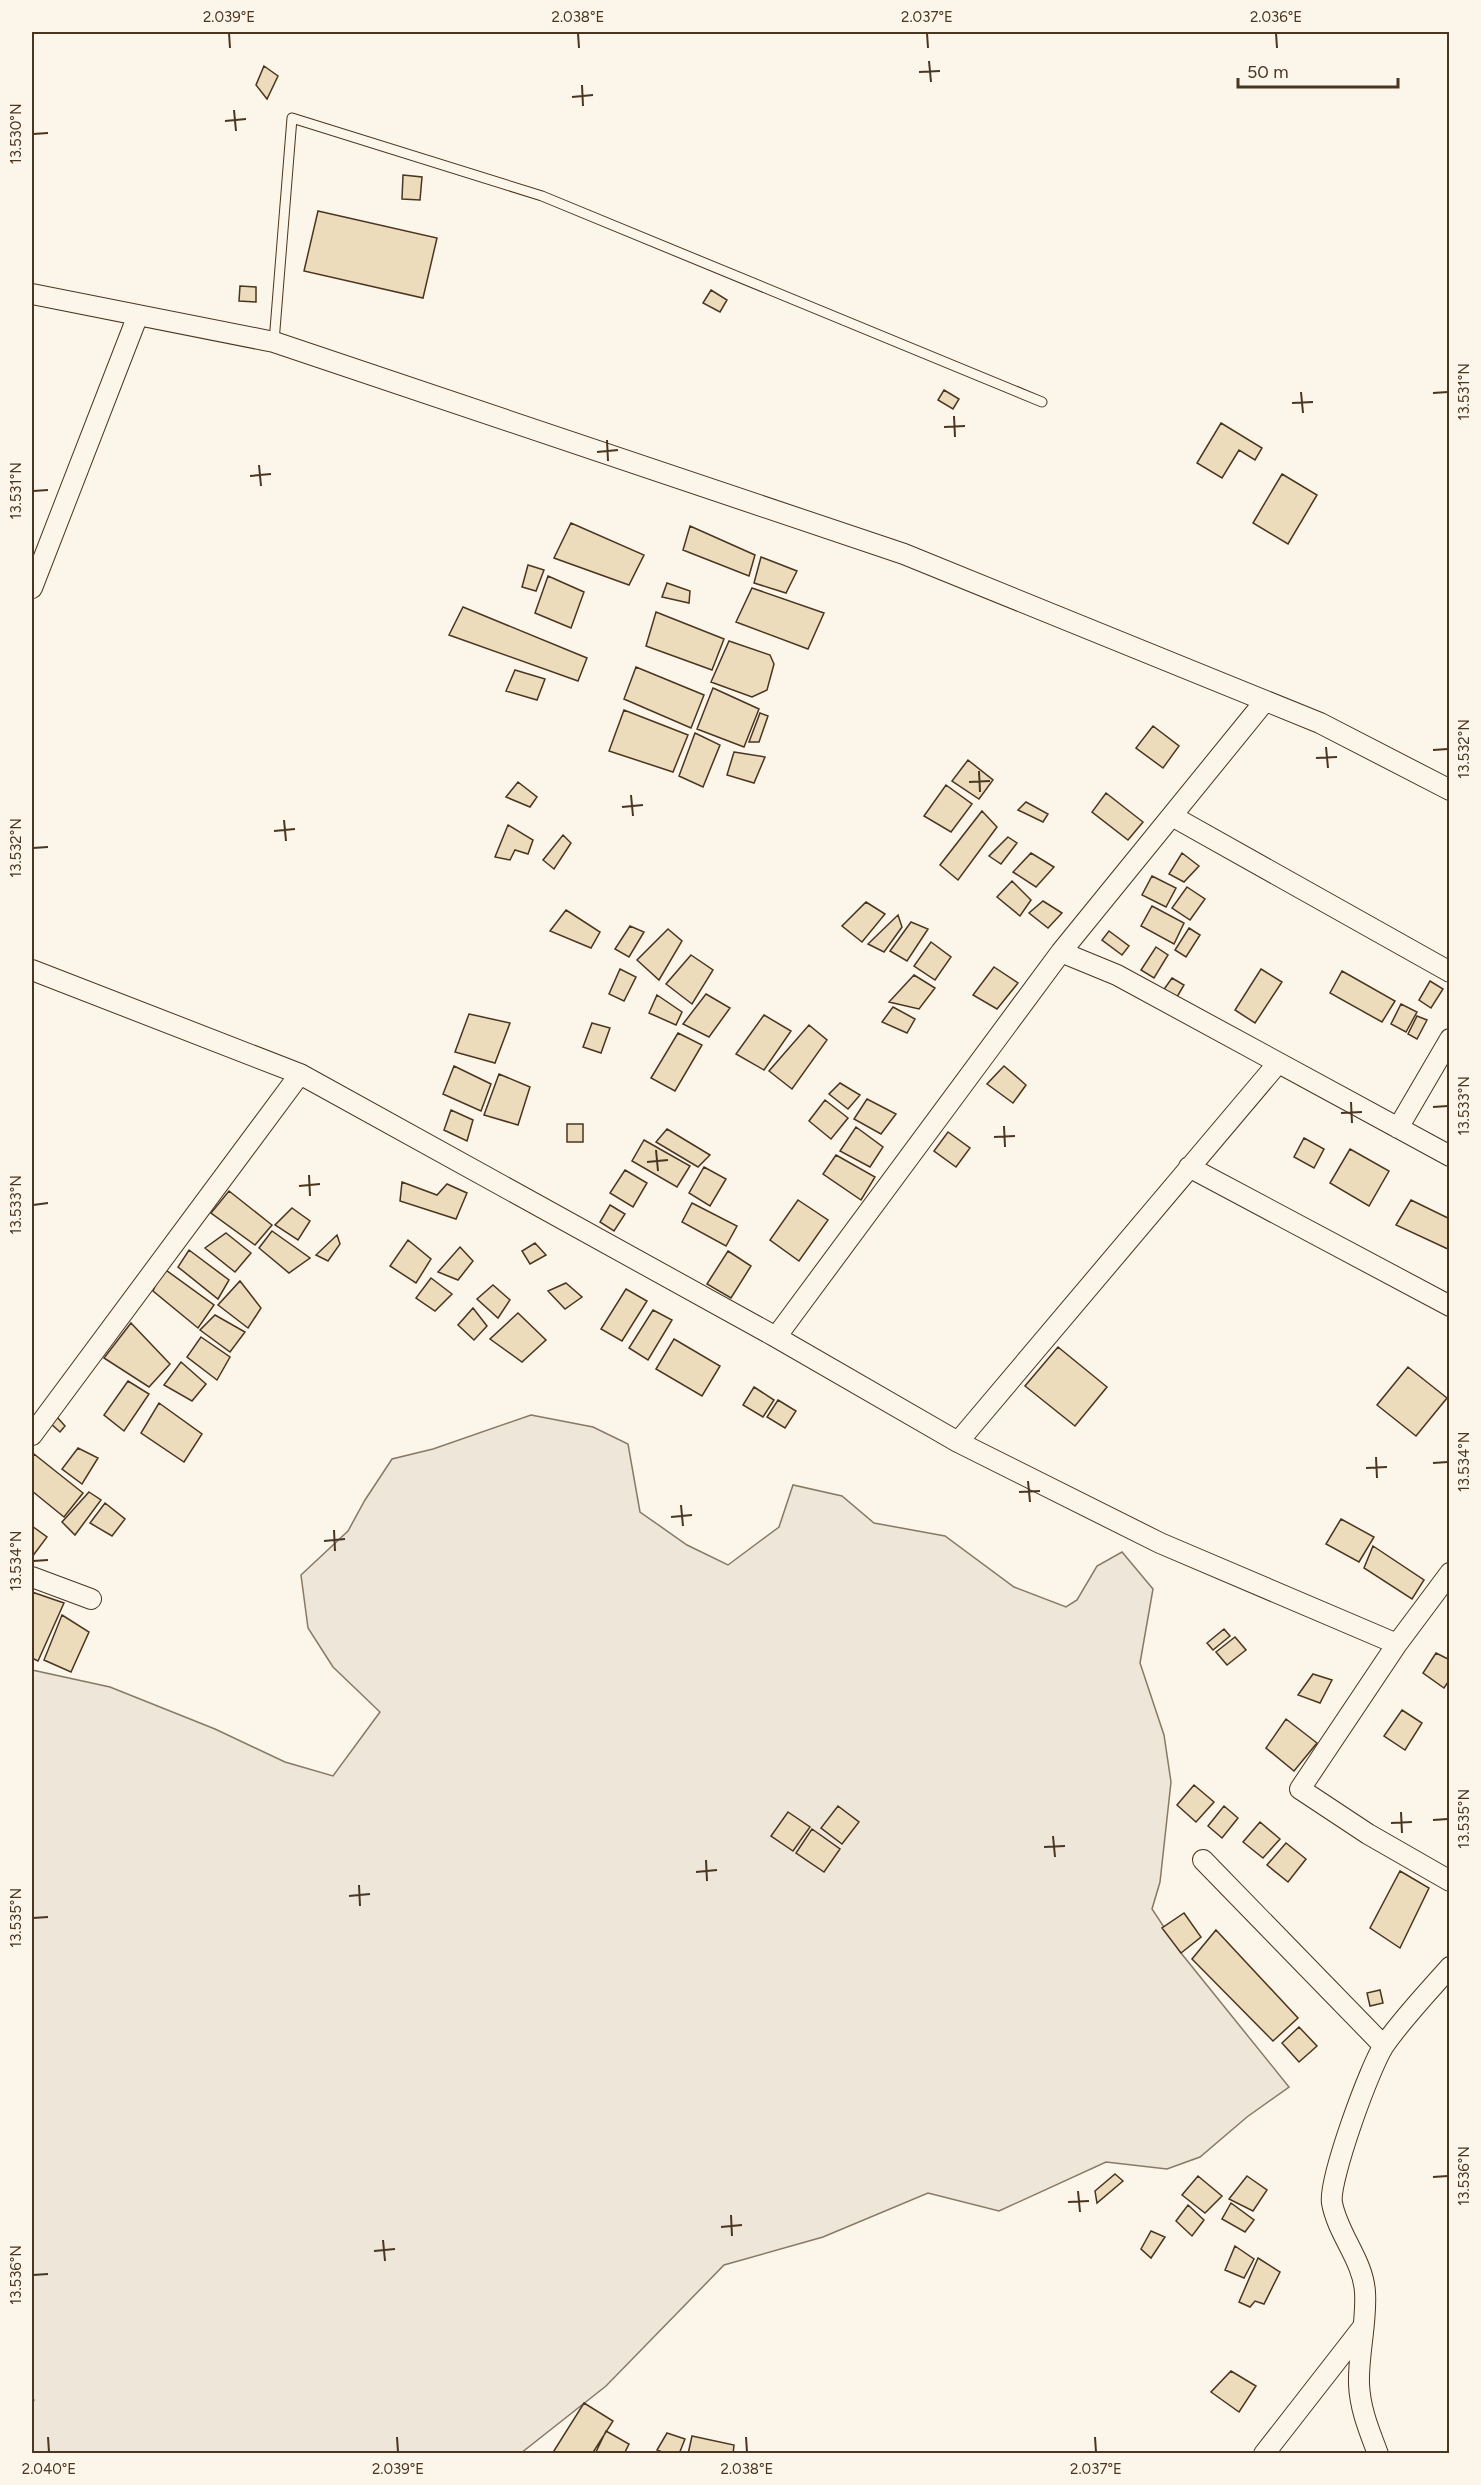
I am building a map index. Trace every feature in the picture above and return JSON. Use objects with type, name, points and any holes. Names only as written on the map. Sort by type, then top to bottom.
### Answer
[{"type":"street","points":[[32,294],[274,342],[904,554],[1320,723],[1449,790]]},
{"type":"street","points":[[32,588],[138,315]]},
{"type":"street","points":[[776,1337],[1061,952],[1265,701]]},
{"type":"street","points":[[1172,816],[1449,972]]},
{"type":"street","points":[[1061,952],[1117,975],[1449,1156]]},
{"type":"street","points":[[32,970],[300,1074],[776,1337],[958,1442],[1160,1544],[1397,1644]]},
{"type":"street","points":[[1398,1128],[1449,1039]]},
{"type":"street","points":[[958,1442],[1278,1062]]},
{"type":"street","points":[[32,1435],[300,1074]]},
{"type":"street","points":[[1190,1167],[1449,1306]]},
{"type":"street","points":[[1449,1573],[1397,1644],[1300,1790],[1368,1834],[1449,1881]]},
{"type":"street","points":[[32,1577],[91,1599]]},
{"type":"street","points":[[1203,1860],[1383,2046]]},
{"type":"street","points":[[1378,2454],[1362,2413],[1360,2393],[1365,2292],[1359,2265],[1337,2218],[1332,2201],[1332,2188],[1347,2135],[1383,2046],[1449,1967]]},
{"type":"street","points":[[1264,2454],[1363,2327]]},
{"type":"lane","points":[[274,342],[292,118],[542,196],[1042,402]]},
{"type":"shaded area","points":[[531,1415],[593,1427],[628,1444],[640,1512],[687,1545],[728,1565],[779,1527],[793,1485],[842,1496],[874,1523],[945,1536],[1014,1587],[1066,1607],[1077,1600],[1097,1566],[1122,1552],[1153,1589],[1140,1663],[1164,1735],[1171,1782],[1160,1882],[1152,1909],[1181,1953],[1289,2087],[1247,2117],[1200,2157],[1167,2169],[1106,2162],[999,2211],[928,2193],[823,2237],[724,2265],[606,2386],[521,2453],[32,2454],[32,2404],[34,2400],[32,2399],[32,1670],[110,1687],[215,1729],[285,1762],[333,1776],[380,1712],[333,1667],[308,1628],[301,1575],[348,1531],[392,1459],[433,1449]]},
{"type":"building","points":[[264,66],[278,76],[267,99],[256,85]]},
{"type":"building","points":[[403,175],[422,177],[420,200],[402,199]]},
{"type":"building","points":[[318,211],[437,238],[423,298],[304,271]]},
{"type":"building","points":[[240,286],[256,287],[256,302],[239,301]]},
{"type":"building","points":[[711,290],[727,300],[720,312],[703,303]]},
{"type":"building","points":[[944,390],[959,399],[953,409],[938,400]]},
{"type":"building","points":[[1221,423],[1262,448],[1255,460],[1239,450],[1222,478],[1197,463]]},
{"type":"building","points":[[1282,474],[1317,495],[1288,544],[1253,523]]},
{"type":"building","points":[[571,523],[644,555],[629,585],[554,558]]},
{"type":"building","points":[[690,526],[755,555],[749,576],[683,550]]},
{"type":"building","points":[[761,557],[797,571],[786,593],[754,583]]},
{"type":"building","points":[[528,565],[544,570],[536,591],[522,587]]},
{"type":"building","points":[[548,576],[584,592],[571,628],[535,613]]},
{"type":"building","points":[[667,583],[690,591],[689,603],[662,597]]},
{"type":"building","points":[[752,588],[824,613],[808,649],[736,622]]},
{"type":"building","points":[[463,607],[587,658],[578,681],[449,635]]},
{"type":"building","points":[[656,612],[724,639],[712,670],[646,646]]},
{"type":"building","points":[[729,641],[770,655],[774,664],[767,690],[752,697],[711,682]]},
{"type":"building","points":[[636,667],[704,695],[691,728],[624,699]]},
{"type":"building","points":[[515,670],[545,679],[537,700],[506,691]]},
{"type":"building","points":[[713,688],[759,709],[744,747],[697,729]]},
{"type":"building","points":[[624,710],[688,735],[673,772],[609,751]]},
{"type":"building","points":[[760,713],[768,716],[759,742],[749,742]]},
{"type":"building","points":[[1153,726],[1179,746],[1163,768],[1136,748]]},
{"type":"building","points":[[695,733],[720,745],[703,787],[679,776]]},
{"type":"building","points":[[734,752],[765,757],[754,783],[727,775]]},
{"type":"building","points":[[968,760],[993,780],[979,799],[952,781]]},
{"type":"building","points":[[518,782],[537,797],[530,807],[506,797]]},
{"type":"building","points":[[946,785],[972,804],[951,832],[924,816]]},
{"type":"building","points":[[1106,793],[1143,822],[1128,840],[1092,812]]},
{"type":"building","points":[[1026,802],[1048,814],[1043,822],[1018,810]]},
{"type":"building","points":[[982,811],[997,827],[958,880],[940,865]]},
{"type":"building","points":[[508,825],[533,840],[528,854],[515,850],[510,860],[495,857]]},
{"type":"building","points":[[563,835],[571,843],[554,869],[543,860]]},
{"type":"building","points":[[1008,837],[1017,843],[1001,864],[989,856]]},
{"type":"building","points":[[1031,853],[1054,867],[1036,887],[1013,872]]},
{"type":"building","points":[[1182,853],[1199,866],[1184,882],[1169,874]]},
{"type":"building","points":[[1152,876],[1176,888],[1166,907],[1142,895]]},
{"type":"building","points":[[1012,881],[1031,900],[1020,916],[997,897]]},
{"type":"building","points":[[1187,887],[1205,899],[1190,920],[1172,908]]},
{"type":"building","points":[[1043,901],[1062,913],[1048,928],[1029,913]]},
{"type":"building","points":[[866,902],[885,914],[862,942],[842,926]]},
{"type":"building","points":[[1152,906],[1184,923],[1174,944],[1141,926]]},
{"type":"building","points":[[566,910],[600,932],[591,948],[550,931]]},
{"type":"building","points":[[898,915],[902,927],[884,952],[868,944]]},
{"type":"building","points":[[911,922],[928,929],[907,961],[890,951]]},
{"type":"building","points":[[630,926],[644,932],[629,957],[615,949]]},
{"type":"building","points":[[1189,928],[1200,935],[1186,957],[1175,950]]},
{"type":"building","points":[[668,929],[682,941],[659,980],[637,960]]},
{"type":"building","points":[[1109,931],[1129,946],[1122,955],[1102,940]]},
{"type":"building","points":[[931,942],[951,957],[935,980],[914,966]]},
{"type":"building","points":[[1156,947],[1168,955],[1154,978],[1141,970]]},
{"type":"building","points":[[691,955],[713,970],[692,1004],[666,984]]},
{"type":"building","points":[[994,967],[1018,983],[997,1009],[973,995]]},
{"type":"building","points":[[620,969],[636,977],[624,1001],[609,994]]},
{"type":"building","points":[[1261,969],[1282,982],[1255,1023],[1235,1010]]},
{"type":"building","points":[[1342,971],[1395,1001],[1382,1022],[1330,993]]},
{"type":"building","points":[[914,975],[935,988],[919,1009],[889,1002]]},
{"type":"building","points":[[1172,978],[1184,985],[1174,1002],[1160,995]]},
{"type":"building","points":[[1430,981],[1443,989],[1431,1008],[1419,1000]]},
{"type":"building","points":[[706,994],[730,1008],[709,1037],[683,1024]]},
{"type":"building","points":[[657,995],[682,1012],[676,1025],[649,1013]]},
{"type":"building","points":[[1401,1004],[1417,1012],[1406,1032],[1391,1024]]},
{"type":"building","points":[[893,1007],[915,1019],[907,1033],[882,1022]]},
{"type":"building","points":[[469,1014],[510,1023],[495,1063],[455,1052]]},
{"type":"building","points":[[764,1015],[791,1031],[764,1070],[736,1054]]},
{"type":"building","points":[[1417,1016],[1427,1020],[1417,1039],[1408,1034]]},
{"type":"building","points":[[592,1023],[610,1028],[601,1053],[583,1047]]},
{"type":"building","points":[[809,1025],[827,1040],[792,1089],[769,1071]]},
{"type":"building","points":[[678,1033],[702,1045],[675,1091],[651,1078]]},
{"type":"building","points":[[454,1066],[491,1084],[481,1111],[443,1094]]},
{"type":"building","points":[[1004,1066],[1026,1085],[1013,1103],[987,1084]]},
{"type":"building","points":[[499,1074],[530,1087],[518,1125],[484,1115]]},
{"type":"building","points":[[840,1083],[860,1095],[848,1109],[829,1094]]},
{"type":"building","points":[[867,1099],[896,1114],[881,1134],[854,1119]]},
{"type":"building","points":[[825,1100],[848,1118],[831,1139],[809,1121]]},
{"type":"building","points":[[451,1110],[473,1120],[467,1141],[444,1130]]},
{"type":"building","points":[[567,1124],[583,1124],[583,1142],[567,1142]]},
{"type":"building","points":[[856,1127],[883,1147],[870,1167],[840,1151]]},
{"type":"building","points":[[667,1129],[710,1155],[698,1167],[656,1142]]},
{"type":"building","points":[[948,1132],[970,1148],[956,1167],[934,1151]]},
{"type":"building","points":[[1304,1138],[1324,1149],[1314,1168],[1294,1157]]},
{"type":"building","points":[[644,1140],[690,1166],[677,1187],[632,1161]]},
{"type":"building","points":[[1350,1149],[1389,1171],[1369,1206],[1330,1183]]},
{"type":"building","points":[[836,1155],[875,1177],[861,1200],[823,1174]]},
{"type":"building","points":[[704,1167],[726,1179],[710,1206],[689,1193]]},
{"type":"building","points":[[625,1170],[647,1183],[633,1207],[610,1193]]},
{"type":"building","points":[[402,1182],[437,1195],[447,1184],[467,1193],[456,1219],[400,1201]]},
{"type":"building","points":[[229,1191],[272,1225],[255,1245],[211,1213]]},
{"type":"building","points":[[798,1200],[828,1220],[799,1261],[770,1240]]},
{"type":"building","points":[[1411,1200],[1450,1219],[1450,1250],[1396,1225]]},
{"type":"building","points":[[692,1203],[737,1226],[726,1246],[682,1222]]},
{"type":"building","points":[[610,1205],[625,1214],[614,1231],[600,1222]]},
{"type":"building","points":[[292,1208],[310,1221],[298,1240],[275,1225]]},
{"type":"building","points":[[272,1231],[310,1258],[289,1273],[259,1248]]},
{"type":"building","points":[[226,1233],[251,1253],[235,1272],[205,1248]]},
{"type":"building","points":[[337,1235],[340,1244],[328,1261],[316,1255]]},
{"type":"building","points":[[408,1240],[431,1259],[416,1283],[390,1266]]},
{"type":"building","points":[[535,1243],[546,1255],[530,1264],[522,1251]]},
{"type":"building","points":[[460,1247],[473,1261],[458,1280],[438,1272]]},
{"type":"building","points":[[189,1250],[229,1280],[218,1299],[178,1267]]},
{"type":"building","points":[[728,1251],[751,1266],[731,1298],[707,1284]]},
{"type":"building","points":[[163,1268],[214,1305],[198,1328],[153,1291]]},
{"type":"building","points":[[431,1278],[452,1294],[435,1311],[416,1298]]},
{"type":"building","points":[[240,1281],[261,1308],[248,1328],[218,1305]]},
{"type":"building","points":[[566,1283],[582,1297],[565,1309],[548,1291]]},
{"type":"building","points":[[493,1285],[510,1300],[498,1318],[477,1299]]},
{"type":"building","points":[[626,1289],[647,1301],[622,1341],[601,1329]]},
{"type":"building","points":[[473,1308],[487,1326],[474,1340],[458,1325]]},
{"type":"building","points":[[653,1310],[672,1320],[648,1360],[629,1348]]},
{"type":"building","points":[[518,1313],[546,1340],[522,1362],[490,1339]]},
{"type":"building","points":[[215,1315],[245,1332],[230,1352],[200,1330]]},
{"type":"building","points":[[131,1323],[170,1364],[149,1387],[104,1358]]},
{"type":"building","points":[[201,1337],[230,1357],[217,1380],[187,1357]]},
{"type":"building","points":[[674,1339],[720,1366],[702,1396],[656,1369]]},
{"type":"building","points":[[1058,1347],[1107,1387],[1075,1426],[1025,1386]]},
{"type":"building","points":[[181,1362],[206,1384],[192,1401],[164,1385]]},
{"type":"building","points":[[1408,1367],[1447,1398],[1416,1436],[1377,1405]]},
{"type":"building","points":[[128,1381],[149,1394],[124,1431],[104,1415]]},
{"type":"building","points":[[754,1387],[774,1400],[763,1417],[743,1405]]},
{"type":"building","points":[[778,1400],[796,1411],[785,1428],[767,1417]]},
{"type":"building","points":[[159,1403],[202,1434],[184,1462],[141,1433]]},
{"type":"building","points":[[57,1417],[65,1426],[60,1432],[49,1422]]},
{"type":"building","points":[[78,1448],[98,1458],[82,1484],[62,1469]]},
{"type":"building","points":[[34,1454],[83,1493],[64,1517],[32,1491]]},
{"type":"building","points":[[89,1492],[101,1500],[75,1535],[62,1522]]},
{"type":"building","points":[[105,1503],[125,1519],[112,1536],[90,1523]]},
{"type":"building","points":[[1341,1519],[1374,1537],[1359,1562],[1326,1544]]},
{"type":"building","points":[[32,1526],[47,1537],[32,1557]]},
{"type":"building","points":[[1373,1546],[1424,1580],[1412,1599],[1364,1568]]},
{"type":"building","points":[[32,1592],[64,1603],[38,1661],[32,1658]]},
{"type":"building","points":[[62,1615],[89,1632],[71,1672],[44,1660]]},
{"type":"building","points":[[1224,1629],[1230,1636],[1213,1650],[1207,1643]]},
{"type":"building","points":[[1235,1637],[1246,1650],[1227,1665],[1216,1652]]},
{"type":"building","points":[[1436,1653],[1450,1660],[1450,1679],[1444,1688],[1423,1673]]},
{"type":"building","points":[[1313,1674],[1332,1680],[1320,1703],[1298,1695]]},
{"type":"building","points":[[1402,1710],[1422,1723],[1405,1750],[1384,1736]]},
{"type":"building","points":[[1286,1719],[1317,1743],[1294,1771],[1266,1748]]},
{"type":"building","points":[[1194,1785],[1214,1802],[1196,1822],[1177,1805]]},
{"type":"building","points":[[838,1806],[859,1822],[842,1844],[821,1828]]},
{"type":"building","points":[[1224,1806],[1238,1818],[1222,1838],[1208,1826]]},
{"type":"building","points":[[788,1812],[810,1827],[793,1851],[771,1836]]},
{"type":"building","points":[[1260,1822],[1280,1839],[1263,1858],[1243,1842]]},
{"type":"building","points":[[812,1829],[840,1849],[824,1872],[796,1853]]},
{"type":"building","points":[[1286,1843],[1306,1859],[1288,1882],[1267,1865]]},
{"type":"building","points":[[1400,1871],[1429,1888],[1400,1948],[1370,1928]]},
{"type":"building","points":[[1184,1913],[1201,1937],[1181,1953],[1162,1928]]},
{"type":"building","points":[[1216,1930],[1298,2018],[1273,2041],[1192,1959]]},
{"type":"building","points":[[1380,1990],[1383,2003],[1370,2006],[1367,1993]]},
{"type":"building","points":[[1299,2027],[1317,2046],[1299,2062],[1282,2043]]},
{"type":"building","points":[[1115,2174],[1123,2181],[1097,2203],[1095,2191]]},
{"type":"building","points":[[1198,2176],[1222,2196],[1205,2213],[1182,2195]]},
{"type":"building","points":[[1247,2176],[1267,2190],[1253,2211],[1229,2199]]},
{"type":"building","points":[[1231,2203],[1254,2220],[1245,2232],[1222,2219]]},
{"type":"building","points":[[1188,2205],[1204,2220],[1192,2236],[1176,2221]]},
{"type":"building","points":[[1151,2231],[1165,2237],[1151,2258],[1141,2249]]},
{"type":"building","points":[[1235,2246],[1254,2259],[1244,2278],[1225,2270]]},
{"type":"building","points":[[1258,2258],[1280,2272],[1264,2304],[1255,2301],[1250,2307],[1239,2302]]},
{"type":"building","points":[[1231,2371],[1256,2386],[1239,2412],[1211,2392]]},
{"type":"building","points":[[584,2403],[613,2421],[592,2454],[552,2454]]},
{"type":"building","points":[[606,2431],[629,2444],[624,2454],[595,2454]]},
{"type":"building","points":[[667,2433],[685,2439],[679,2454],[667,2454],[657,2450]]},
{"type":"building","points":[[692,2436],[734,2445],[733,2454],[688,2454]]}]
